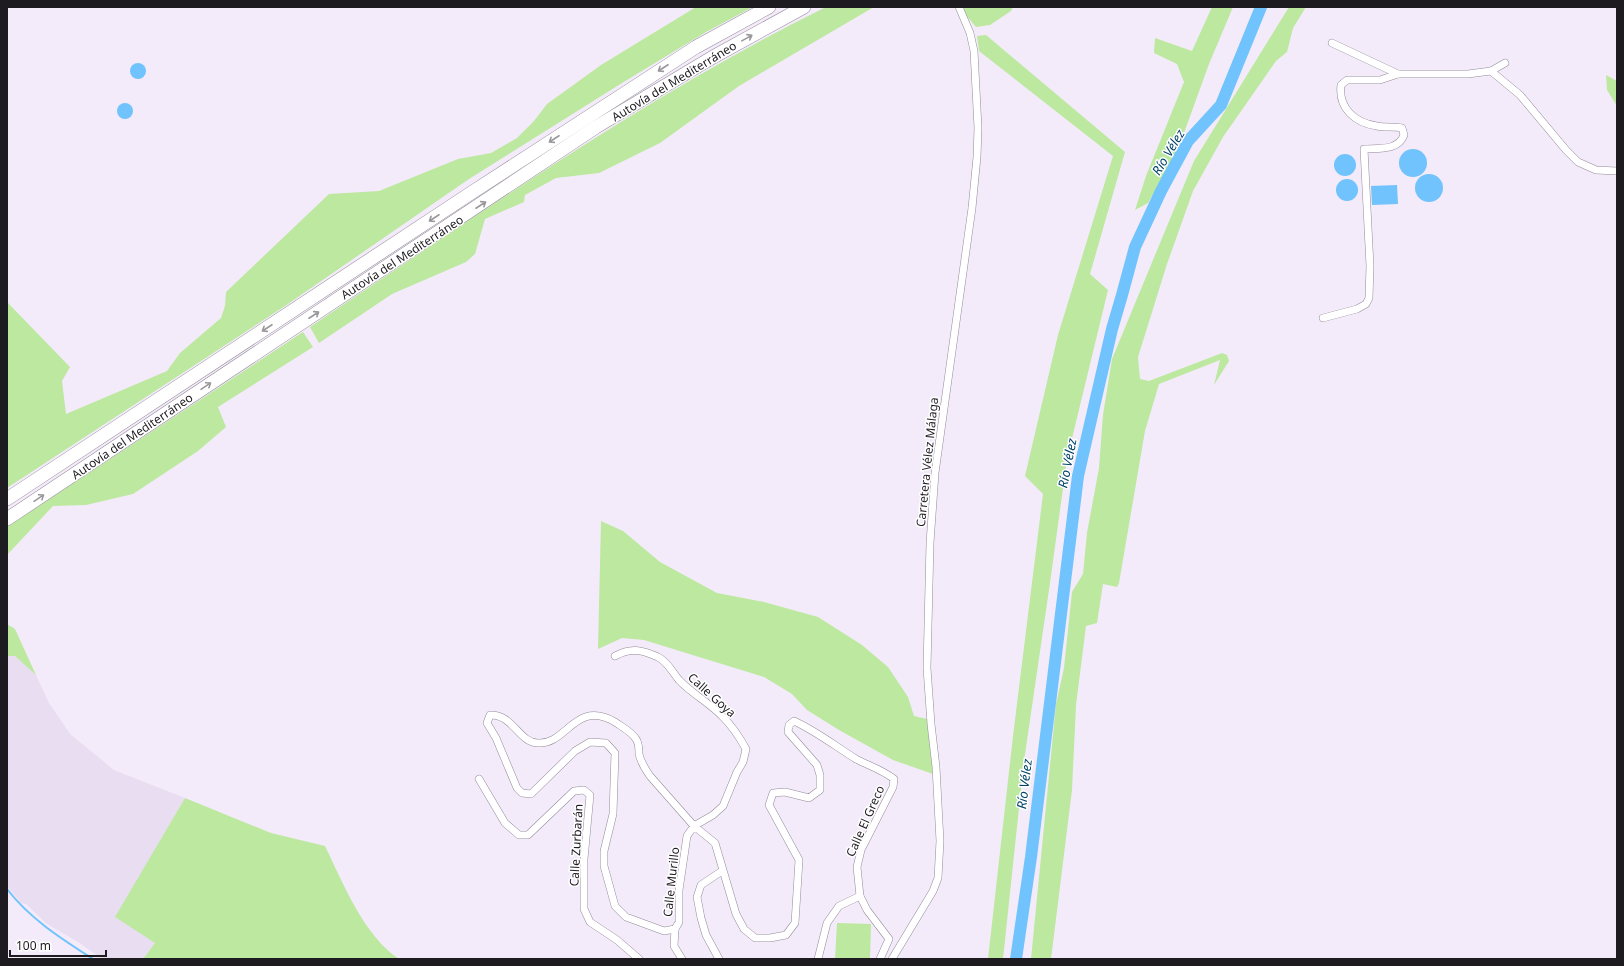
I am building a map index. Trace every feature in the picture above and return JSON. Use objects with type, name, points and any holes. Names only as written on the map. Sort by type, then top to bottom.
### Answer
[{"type":"highway","name":"Autovía del Mediterráneo","points":[[7,499],[465,197],[696,47],[769,7]]},
{"type":"highway","name":"Autovía del Mediterráneo","points":[[7,519],[596,127],[713,57],[804,7]]},
{"type":"street","name":"Carretera Vélez Málaga","points":[[892,959],[933,891],[938,878],[940,863],[936,767],[930,724],[927,668],[932,508],[935,473],[972,208],[977,158],[978,128],[974,51],[970,33],[959,7]]},
{"type":"street","points":[[1332,43],[1398,74]]},
{"type":"street","points":[[1323,318],[1357,309],[1366,304],[1370,298],[1370,266],[1364,149],[1396,146],[1400,143],[1404,135],[1402,128],[1368,124],[1349,113],[1342,103],[1340,93],[1341,85],[1347,80],[1380,80],[1398,74],[1468,74],[1491,71],[1505,63]]},
{"type":"street","points":[[1491,71],[1520,95],[1566,150],[1578,162],[1590,168],[1604,171],[1617,171]]},
{"type":"street","name":"Calle Goya","points":[[615,656],[624,651],[632,650],[659,658],[666,662],[682,683],[723,716],[739,736],[746,749],[743,762],[737,772],[723,806],[713,815],[694,826]]},
{"type":"street","name":"Calle Murillo","points":[[675,929],[664,931],[626,917],[615,906],[604,866],[604,852],[613,814],[615,753],[606,743],[590,742],[575,751],[531,794],[522,793],[517,788],[496,738],[487,723],[490,715],[498,715],[511,723],[528,740],[537,744],[546,742],[557,736],[573,723],[586,717],[605,717],[625,729],[637,740],[644,768],[694,826],[687,836],[679,890],[679,922],[675,929],[674,946],[682,959]]},
{"type":"street","name":"Calle El Greco","points":[[722,871],[736,914],[744,929],[755,938],[770,938],[786,935],[795,922],[799,860],[769,805],[773,794],[785,792],[809,798],[820,790],[820,775],[817,765],[788,732],[789,725],[794,722],[815,732],[857,759],[883,770],[894,779],[893,787],[862,850],[857,867],[860,896],[867,910],[889,939],[880,959]]},
{"type":"street","name":"Calle Zurbarán","points":[[479,779],[505,823],[519,835],[528,835],[574,791],[584,790],[590,795],[584,859],[584,910],[590,922],[617,940],[638,959]]},
{"type":"street","points":[[694,826],[715,843],[722,871],[701,885],[698,897],[706,935],[718,959]]},
{"type":"street","points":[[818,959],[827,923],[839,906],[860,896]]},
{"type":"shaded area","points":[[7,656],[15,656],[36,675],[49,703],[70,734],[114,770],[185,798],[116,917],[155,943],[143,959],[102,959],[78,942],[47,924],[26,904],[21,903],[7,886]]},
{"type":"green space","points":[[696,7],[753,7],[706,32],[469,179],[285,306],[7,488],[7,302],[70,367],[62,381],[66,414],[167,371],[180,353],[221,318],[225,306],[226,292],[329,194],[379,191],[458,159],[491,153],[517,138],[534,121],[547,104],[601,65]]},
{"type":"green space","points":[[826,7],[874,7],[739,86],[660,143],[599,173],[556,178],[525,195],[524,202],[485,219],[475,254],[466,262],[392,294],[319,343],[310,327],[499,200],[627,118],[692,79],[758,42]]},
{"type":"green space","points":[[963,7],[1013,7],[1011,11],[990,25],[976,27],[965,14]]},
{"type":"green space","points":[[1212,7],[1233,7],[1209,64],[1177,152],[1148,203],[1135,210],[1146,176],[1184,82],[1177,64],[1154,53],[1155,38],[1192,51]]},
{"type":"green space","points":[[1289,7],[1306,7],[1293,28],[1287,52],[1276,61],[1223,137],[1193,191],[1167,264],[1138,357],[1140,379],[1149,381],[1222,353],[1227,355],[1229,361],[1214,385],[1220,360],[1159,384],[1145,431],[1119,583],[1117,587],[1103,584],[1097,623],[1086,626],[1076,705],[1072,790],[1051,959],[1031,959],[1056,704],[1064,668],[1072,592],[1083,574],[1087,533],[1099,468],[1103,415],[1112,359],[1194,161]]},
{"type":"green space","points":[[986,35],[1125,152],[1090,274],[1108,290],[1067,459],[1024,761],[1003,959],[988,959],[1013,736],[1043,494],[1025,476],[1058,335],[1113,156],[979,51],[977,36]]},
{"type":"green space","points":[[1606,75],[1617,81],[1617,106],[1607,90]]},
{"type":"green space","points":[[303,332],[313,347],[218,407],[226,427],[198,451],[133,494],[86,505],[53,506],[7,555],[7,527]]},
{"type":"green space","points":[[601,521],[623,531],[660,562],[717,593],[764,602],[818,617],[862,645],[888,667],[908,697],[914,716],[927,719],[933,774],[893,760],[839,730],[807,710],[792,694],[764,677],[644,640],[622,638],[598,649]]},
{"type":"green space","points":[[7,624],[15,629],[36,675],[15,656],[7,656]]},
{"type":"green space","points":[[185,798],[271,833],[325,846],[347,892],[365,923],[375,937],[399,959],[143,959],[155,943],[115,917]]},
{"type":"green space","points":[[837,923],[871,924],[870,959],[835,959]]},
{"type":"water","points":[[138,63],[144,65],[146,71],[144,77],[138,79],[132,77],[130,71],[132,65]]},
{"type":"water","points":[[125,103],[131,105],[133,111],[131,117],[125,119],[119,117],[117,111],[119,105]]},
{"type":"water","points":[[1413,149],[1423,153],[1427,163],[1423,173],[1413,177],[1403,173],[1399,163],[1403,153]]},
{"type":"water","points":[[1341,154],[1349,154],[1356,161],[1356,169],[1349,176],[1341,176],[1334,169],[1334,161]]},
{"type":"water","points":[[1429,174],[1439,178],[1443,188],[1439,198],[1429,202],[1419,198],[1415,188],[1419,178]]},
{"type":"water","points":[[1347,179],[1355,182],[1358,190],[1355,198],[1347,201],[1339,198],[1336,190],[1339,182]]},
{"type":"water","points":[[1397,185],[1398,204],[1372,205],[1371,186]]},
{"type":"waterway","name":"Río Vélez","points":[[1016,959],[1031,857],[1078,476],[1112,329],[1135,247],[1161,191],[1188,141],[1221,105],[1261,7]]},
{"type":"waterway","points":[[7,889],[26,910],[47,928],[93,959]]}]
